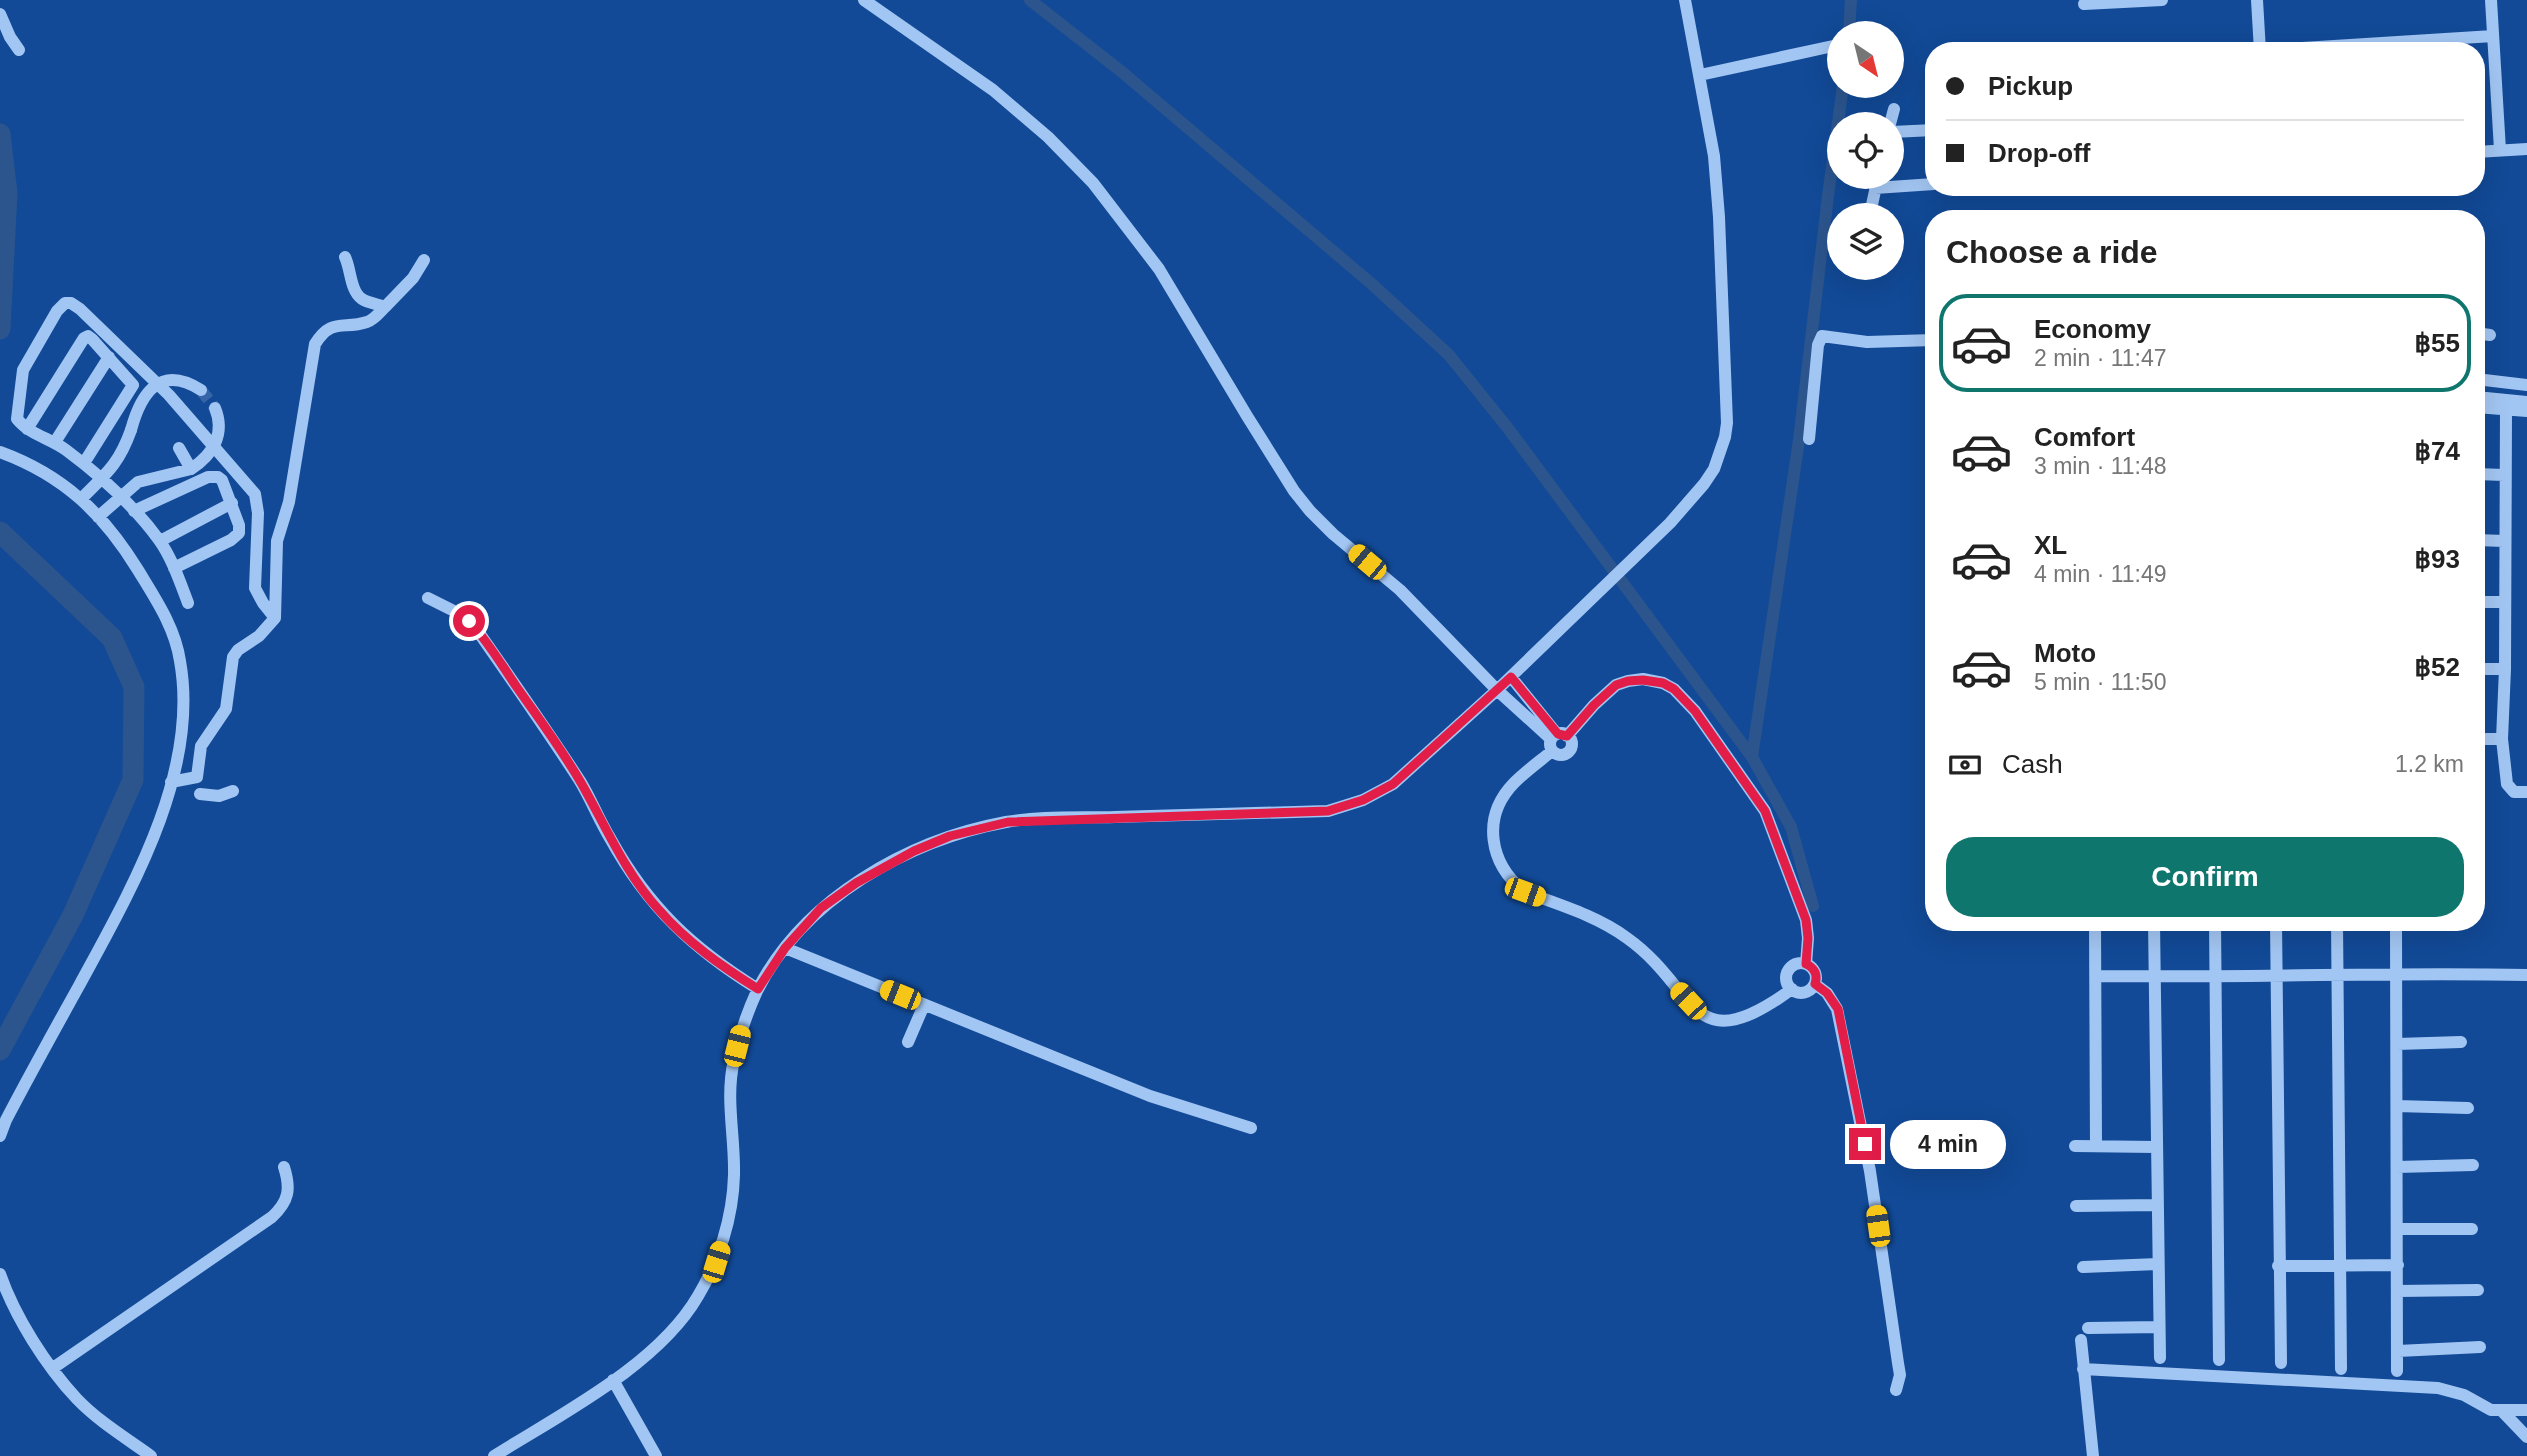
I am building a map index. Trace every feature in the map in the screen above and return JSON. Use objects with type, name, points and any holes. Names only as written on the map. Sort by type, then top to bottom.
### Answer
[{"type":"street","points":[[863,0],[993,90],[1048,137],[1093,183],[1159,269],[1254,427],[1294,491],[1310,511],[1400,590],[1526,717],[1557,740]]},
{"type":"street","points":[[494,1456],[646,1356],[676,1328],[698,1298],[716,1262],[728,1223],[734,1175],[729,1097],[733,1064],[742,1029],[758,989],[785,948],[821,908],[856,883],[914,851],[962,833],[1008,822],[1328,811],[1363,800],[1393,784],[1497,690],[1670,523],[1704,484],[1714,469],[1727,423],[1719,217],[1714,156],[1685,0]]},
{"type":"street","points":[[2084,4],[2162,0]]},
{"type":"street","points":[[2257,0],[2259,42]]},
{"type":"street","points":[[2491,0],[2500,150]]},
{"type":"street","points":[[0,14],[19,50]]},
{"type":"street","points":[[2400,42],[2493,36]]},
{"type":"street","points":[[1700,75],[1827,47]]},
{"type":"street","points":[[1904,131],[1925,130]]},
{"type":"street","points":[[2485,151],[2527,149]]},
{"type":"street","points":[[1904,183],[1925,184]]},
{"type":"street","points":[[345,257],[351,269],[355,290],[362,299],[384,307]]},
{"type":"street","points":[[171,782],[197,777],[201,746],[226,709],[233,657],[238,650],[259,636],[275,618],[277,541],[289,502],[315,344],[330,328],[366,323],[413,278],[424,260]]},
{"type":"street","points":[[188,603],[160,541],[122,496],[84,463],[55,442],[27,429],[17,419],[23,370],[57,310],[65,303],[71,303],[80,309],[169,396],[255,494],[258,513],[255,588],[275,618]]},
{"type":"street","points":[[2485,334],[2490,335]]},
{"type":"street","points":[[27,429],[84,338],[88,336],[133,385],[84,463]]},
{"type":"street","points":[[1809,439],[1818,345],[1822,336],[1867,342],[1925,340]]},
{"type":"street","points":[[55,442],[109,356]]},
{"type":"street","points":[[82,498],[123,453],[136,411],[146,392],[161,382],[180,380],[201,390]]},
{"type":"street","points":[[2485,380],[2527,385]]},
{"type":"street","points":[[2485,398],[2527,402]]},
{"type":"street","points":[[98,517],[138,482],[191,469],[207,458],[216,443],[218,415],[215,408]]},
{"type":"street","points":[[2485,408],[2527,411]]},
{"type":"street","points":[[2505,409],[2505,669],[2502,739],[2507,784],[2514,792],[2527,792]]},
{"type":"street","points":[[178,448],[191,469]]},
{"type":"street","points":[[0,452],[50,475],[82,498],[127,554],[171,629],[180,661],[182,723],[171,782],[143,861],[119,912],[18,1097],[0,1136]]},
{"type":"street","points":[[2485,474],[2504,475]]},
{"type":"street","points":[[134,511],[214,476],[222,480],[239,525],[237,536],[174,568]]},
{"type":"street","points":[[160,541],[232,503]]},
{"type":"street","points":[[2485,540],[2504,541]]},
{"type":"street","points":[[428,598],[464,616],[477,630],[582,785],[617,850],[659,910],[721,966],[758,989]]},
{"type":"street","points":[[2485,603],[2504,603]]},
{"type":"street","points":[[2485,669],[2505,669]]},
{"type":"street","points":[[1511,677],[1536,707],[1557,740]]},
{"type":"street","points":[[1792,989],[1768,1007],[1744,1019],[1714,1021],[1703,1016],[1656,963],[1629,939],[1606,924],[1525,892],[1517,886],[1498,859],[1493,845],[1492,823],[1504,796],[1606,692],[1628,681],[1663,683],[1686,700],[1765,811],[1806,920],[1806,964]]},
{"type":"street","points":[[1526,717],[1536,707]]},
{"type":"street","points":[[2485,738],[2502,739]]},
{"type":"street","points":[[200,794],[219,796],[233,791]]},
{"type":"street","points":[[2095,931],[2096,1146]]},
{"type":"street","points":[[2154,931],[2160,1358]]},
{"type":"street","points":[[2215,931],[2219,1360]]},
{"type":"street","points":[[2276,931],[2281,1363]]},
{"type":"street","points":[[2337,931],[2341,1368]]},
{"type":"street","points":[[2396,931],[2398,1371]]},
{"type":"street","points":[[785,948],[1150,1096],[1251,1128]]},
{"type":"street","points":[[1796,964],[1806,964],[1811,966],[1816,974],[1815,984],[1807,992],[1797,992],[1787,981],[1788,971],[1796,964]]},
{"type":"street","points":[[2096,976],[2215,977],[2396,973],[2527,975]]},
{"type":"street","points":[[1815,984],[1827,993],[1838,1009],[1867,1157],[1900,1375],[1896,1390]]},
{"type":"street","points":[[908,1042],[923,1005]]},
{"type":"street","points":[[2397,1044],[2461,1042]]},
{"type":"street","points":[[2397,1106],[2468,1108]]},
{"type":"street","points":[[2075,1146],[2156,1147]]},
{"type":"street","points":[[2398,1167],[2473,1165]]},
{"type":"street","points":[[53,1368],[272,1217],[284,1206],[289,1192],[284,1167]]},
{"type":"street","points":[[2076,1206],[2158,1205]]},
{"type":"street","points":[[2398,1229],[2472,1229]]},
{"type":"street","points":[[2082,1267],[2158,1264]]},
{"type":"street","points":[[2278,1266],[2398,1265]]},
{"type":"street","points":[[0,1274],[5,1307],[77,1399],[151,1456]]},
{"type":"street","points":[[2397,1291],[2478,1290]]},
{"type":"street","points":[[2088,1328],[2159,1327]]},
{"type":"street","points":[[2081,1340],[2093,1456]]},
{"type":"street","points":[[2398,1351],[2480,1347]]},
{"type":"street","points":[[2083,1369],[2438,1388],[2464,1395],[2491,1410],[2527,1410]]},
{"type":"street","points":[[613,1380],[656,1456]]},
{"type":"street","points":[[2502,1411],[2527,1437]]},
{"type":"waterway","points":[[1030,0],[1122,72],[1373,285],[1449,355],[1507,427],[1752,757],[1791,827],[1813,906]]},
{"type":"waterway","points":[[1850,21],[1851,0]]},
{"type":"waterway","points":[[1752,757],[1799,440],[1841,98]]},
{"type":"waterway","points":[[0,134],[7,193],[0,329]]},
{"type":"waterway","points":[[0,532],[112,638],[134,687],[133,780],[73,915],[0,1050]]},
{"type":"tunnel","points":[[201,390],[215,408]]},
{"type":"route","points":[[469,621],[582,785],[610,839],[659,910],[721,966],[758,989],[785,948],[821,908],[856,883],[914,851],[950,836],[1008,822],[1328,811],[1363,800],[1393,784],[1511,677],[1558,734],[1567,736],[1606,692],[1616,685],[1643,680],[1663,683],[1674,689],[1695,711],[1765,811],[1806,920],[1806,964],[1811,966],[1816,974],[1815,984],[1827,993],[1838,1009],[1865,1144]]}]
